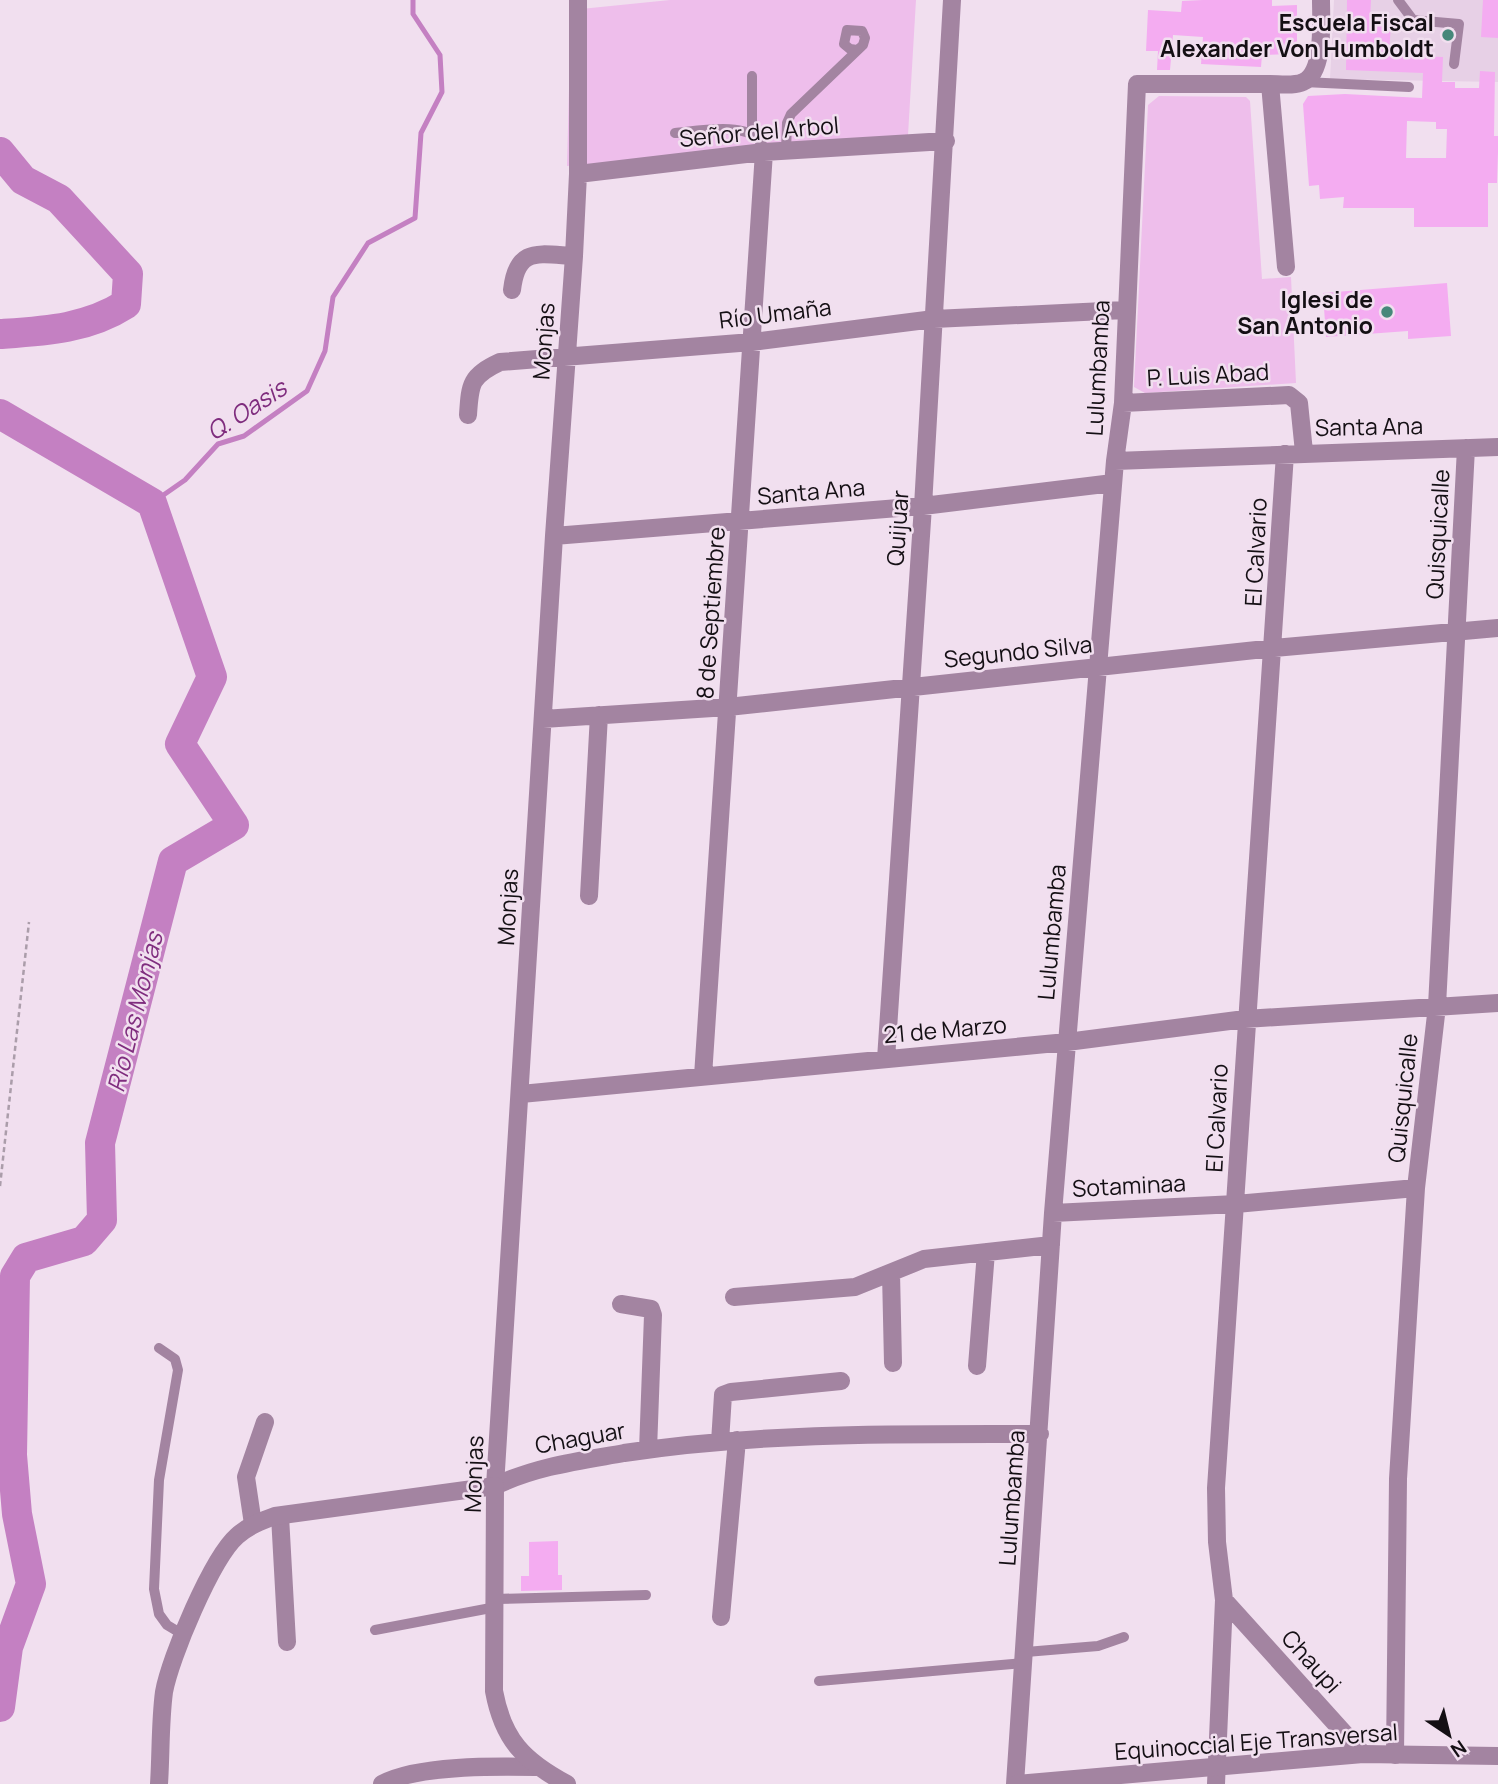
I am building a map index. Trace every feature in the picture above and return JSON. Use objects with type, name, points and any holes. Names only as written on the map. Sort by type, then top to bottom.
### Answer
[{"type":"street","name":"Quijuar","points":[[886,1059],[946,141],[952,0]]},
{"type":"street","points":[[1286,267],[1270,84],[1303,82],[1314,72],[1319,57],[1321,0]]},
{"type":"street","name":"Monjas","points":[[567,1784],[536,1767],[499,1719],[494,1691],[495,1486],[574,256],[578,174],[577,1]]},
{"type":"street","name":"Lulumbamba","points":[[1016,1784],[1053,1213],[1097,667],[1115,461],[1123,403],[1137,84],[1270,84]]},
{"type":"street","name":"Señor del Arbol","points":[[578,174],[764,152],[946,141]]},
{"type":"street","name":"8 de Septiembre","points":[[703,1076],[764,152]]},
{"type":"street","points":[[512,290],[516,265],[523,258],[534,255],[574,256]]},
{"type":"street","name":"Río Umaña","points":[[468,415],[470,387],[475,377],[500,362],[752,342],[934,318],[1125,310]]},
{"type":"street","name":"P. Luis Abad","points":[[1123,403],[1289,395],[1295,398],[1304,452]]},
{"type":"street","name":"Santa Ana","points":[[1115,461],[1498,447]]},
{"type":"street","name":"Quisquicalle","points":[[1395,1755],[1398,1479],[1416,1188],[1437,1006],[1466,448]]},
{"type":"street","name":"El Calvario","points":[[1216,1784],[1224,1600],[1217,1542],[1216,1488],[1236,1204],[1245,1019],[1274,648],[1285,454]]},
{"type":"street","name":"Santa Ana","points":[[554,536],[923,506],[1113,483]]},
{"type":"street","name":"Segundo Silva","points":[[543,719],[728,706],[1274,648],[1498,628]]},
{"type":"street","points":[[589,896],[599,715]]},
{"type":"street","name":"21 de Marzo","points":[[521,1094],[1067,1042],[1245,1019],[1498,1003]]},
{"type":"street","name":"Sotaminaa","points":[[1053,1213],[1236,1204],[1416,1188]]},
{"type":"street","points":[[734,1297],[855,1287],[924,1259],[1051,1245]]},
{"type":"street","points":[[977,1366],[986,1252]]},
{"type":"street","points":[[891,1273],[893,1363]]},
{"type":"street","points":[[621,1304],[651,1308],[653,1315],[648,1450]]},
{"type":"street","points":[[721,1617],[728,1441],[723,1395],[841,1381]]},
{"type":"street","points":[[253,1524],[246,1477],[265,1422]]},
{"type":"street","name":"Chaguar","points":[[159,1784],[164,1693],[172,1659],[182,1634],[234,1538],[253,1524],[280,1516],[495,1486],[541,1467],[648,1450],[728,1441],[856,1433],[1040,1434]]},
{"type":"street","points":[[280,1516],[287,1642]]},
{"type":"street","name":"Chaupi","points":[[1224,1600],[1363,1754]]},
{"type":"street","name":"Equinoccial Eje Transversal","points":[[1016,1784],[1363,1754],[1498,1756]]},
{"type":"street","points":[[382,1784],[400,1776],[496,1766],[536,1767]]},
{"type":"lane","points":[[1398,0],[1413,20],[1459,24],[1454,64]]},
{"type":"lane","points":[[786,151],[787,123],[791,114],[857,50]]},
{"type":"lane","points":[[752,76],[752,135]]},
{"type":"lane","points":[[1303,82],[1409,87]]},
{"type":"lane","points":[[674,133],[722,129],[752,135],[761,139],[764,152]]},
{"type":"lane","points":[[159,1348],[175,1360],[178,1370],[159,1480],[154,1589],[163,1619],[182,1634]]},
{"type":"lane","points":[[375,1630],[496,1603],[646,1595]]},
{"type":"lane","points":[[819,1681],[1025,1657],[1098,1646],[1124,1637]]},
{"type":"path","points":[[0,1186],[29,922]]},
{"type":"shaded area","points":[[670,0],[916,0],[908,135],[567,166],[571,10]]},
{"type":"shaded area","points":[[1334,0],[1498,0],[1498,82],[1330,79]]},
{"type":"shaded area","points":[[1159,96],[1246,97],[1250,101],[1262,279],[1291,277],[1296,383],[1145,393],[1134,387],[1148,105]]},
{"type":"building","points":[[1272,0],[1272,6],[1297,5],[1297,44],[1292,44],[1292,54],[1262,55],[1261,67],[1201,64],[1203,37],[1173,35],[1170,70],[1157,70],[1158,51],[1146,51],[1148,10],[1181,12],[1182,1]]},
{"type":"building","points":[[1347,0],[1371,0],[1370,22],[1391,23],[1389,55],[1443,57],[1442,82],[1455,82],[1455,88],[1479,88],[1480,71],[1495,72],[1494,136],[1498,136],[1497,183],[1488,183],[1488,227],[1414,227],[1414,208],[1343,208],[1344,197],[1320,199],[1319,185],[1309,186],[1303,104],[1308,96],[1345,94],[1422,98],[1423,73],[1346,70]],"holes":[[[1407,121],[1436,122],[1436,129],[1447,129],[1446,158],[1406,158]]]},
{"type":"building","points":[[1483,0],[1498,0],[1498,38],[1481,37]]},
{"type":"building","name":"Iglesi de San Antonio","points":[[1447,283],[1451,336],[1408,339],[1408,331],[1326,337],[1323,293]]},
{"type":"building","points":[[558,1541],[558,1575],[562,1575],[562,1590],[521,1591],[521,1576],[529,1576],[529,1542]]},
{"type":"waterway","name":"Q. Oasis","points":[[152,503],[185,480],[218,444],[244,436],[307,391],[325,351],[333,297],[368,243],[415,218],[421,133],[442,92],[440,55],[413,14],[413,0]]},
{"type":"waterway","name":"Rio Las Monjas","points":[[0,152],[23,180],[59,199],[128,274],[126,304],[111,312],[81,324],[0,334]]},
{"type":"waterway","name":"Rio Las Monjas","points":[[0,414],[152,503],[212,677],[180,744],[234,825],[173,861],[100,1143],[102,1220],[84,1241],[26,1258],[15,1276],[12,1455],[17,1514],[31,1584],[8,1647],[0,1707]]},
{"type":"place","name":"Escuela Fiscal Alexander Von Humboldt","points":[[1448,35]]},
{"type":"place","name":"Iglesi de San Antonio","points":[[1387,312]]}]
